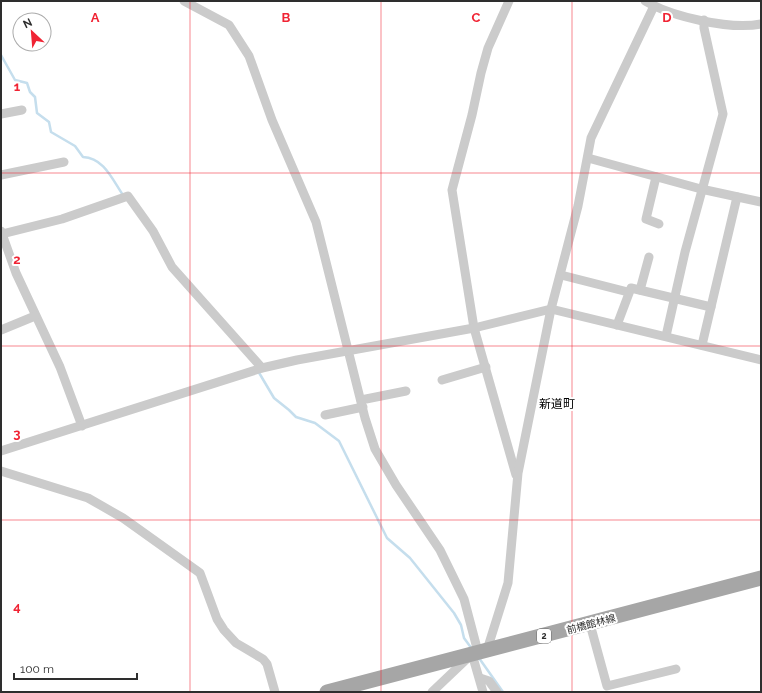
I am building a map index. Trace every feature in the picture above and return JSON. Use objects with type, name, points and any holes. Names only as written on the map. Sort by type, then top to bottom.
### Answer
[{"type":"main road","name":"前橋館林線","points":[[327,692],[761,578]]},
{"type":"street","points":[[184,1],[229,25],[249,56],[272,120],[316,222],[375,449],[396,485],[440,550],[464,599],[479,652],[480,678],[483,692]]},
{"type":"street","points":[[509,1],[488,48],[452,190],[474,328],[517,478]]},
{"type":"street","points":[[645,1],[664,11],[704,20],[747,27],[761,24]]},
{"type":"street","points":[[432,692],[479,652],[508,583],[517,478],[551,309],[561,276],[588,158],[591,138],[654,6]]},
{"type":"street","points":[[666,336],[674,297],[701,189],[723,114],[704,28],[704,20]]},
{"type":"street","points":[[1,114],[22,110]]},
{"type":"street","points":[[588,158],[701,189],[761,202]]},
{"type":"street","points":[[1,175],[64,162]]},
{"type":"street","points":[[656,177],[646,219],[659,224]]},
{"type":"street","points":[[82,426],[60,367],[16,273],[2,233],[62,219],[128,196],[154,231],[172,267],[262,368]]},
{"type":"street","points":[[702,345],[737,197]]},
{"type":"street","points":[[640,290],[649,256]]},
{"type":"street","points":[[561,276],[628,292]]},
{"type":"street","points":[[618,325],[628,292],[631,288],[711,307]]},
{"type":"street","points":[[1,451],[262,368],[474,328],[551,309],[761,360]]},
{"type":"street","points":[[1,330],[35,316]]},
{"type":"street","points":[[442,380],[486,367]]},
{"type":"street","points":[[325,415],[406,391]]},
{"type":"street","points":[[1,471],[88,498],[123,518],[200,573],[217,619],[224,630],[236,643],[263,659],[267,664],[275,692]]},
{"type":"street","points":[[590,624],[607,686],[676,669]]},
{"type":"street","points":[[480,678],[489,681],[497,692]]},
{"type":"waterway","points":[[1,55],[15,80],[27,83],[30,92],[35,97],[37,113],[49,122],[51,132],[75,146],[83,157],[90,158],[102,165],[107,170],[123,195]]},
{"type":"waterway","points":[[258,371],[274,398],[296,417],[315,423],[339,441],[387,538],[410,558],[454,613],[461,625],[464,638],[472,649]]},
{"type":"waterway","points":[[479,658],[503,692]]},
{"type":"district","name":"新道町","points":[[557,404]]}]
